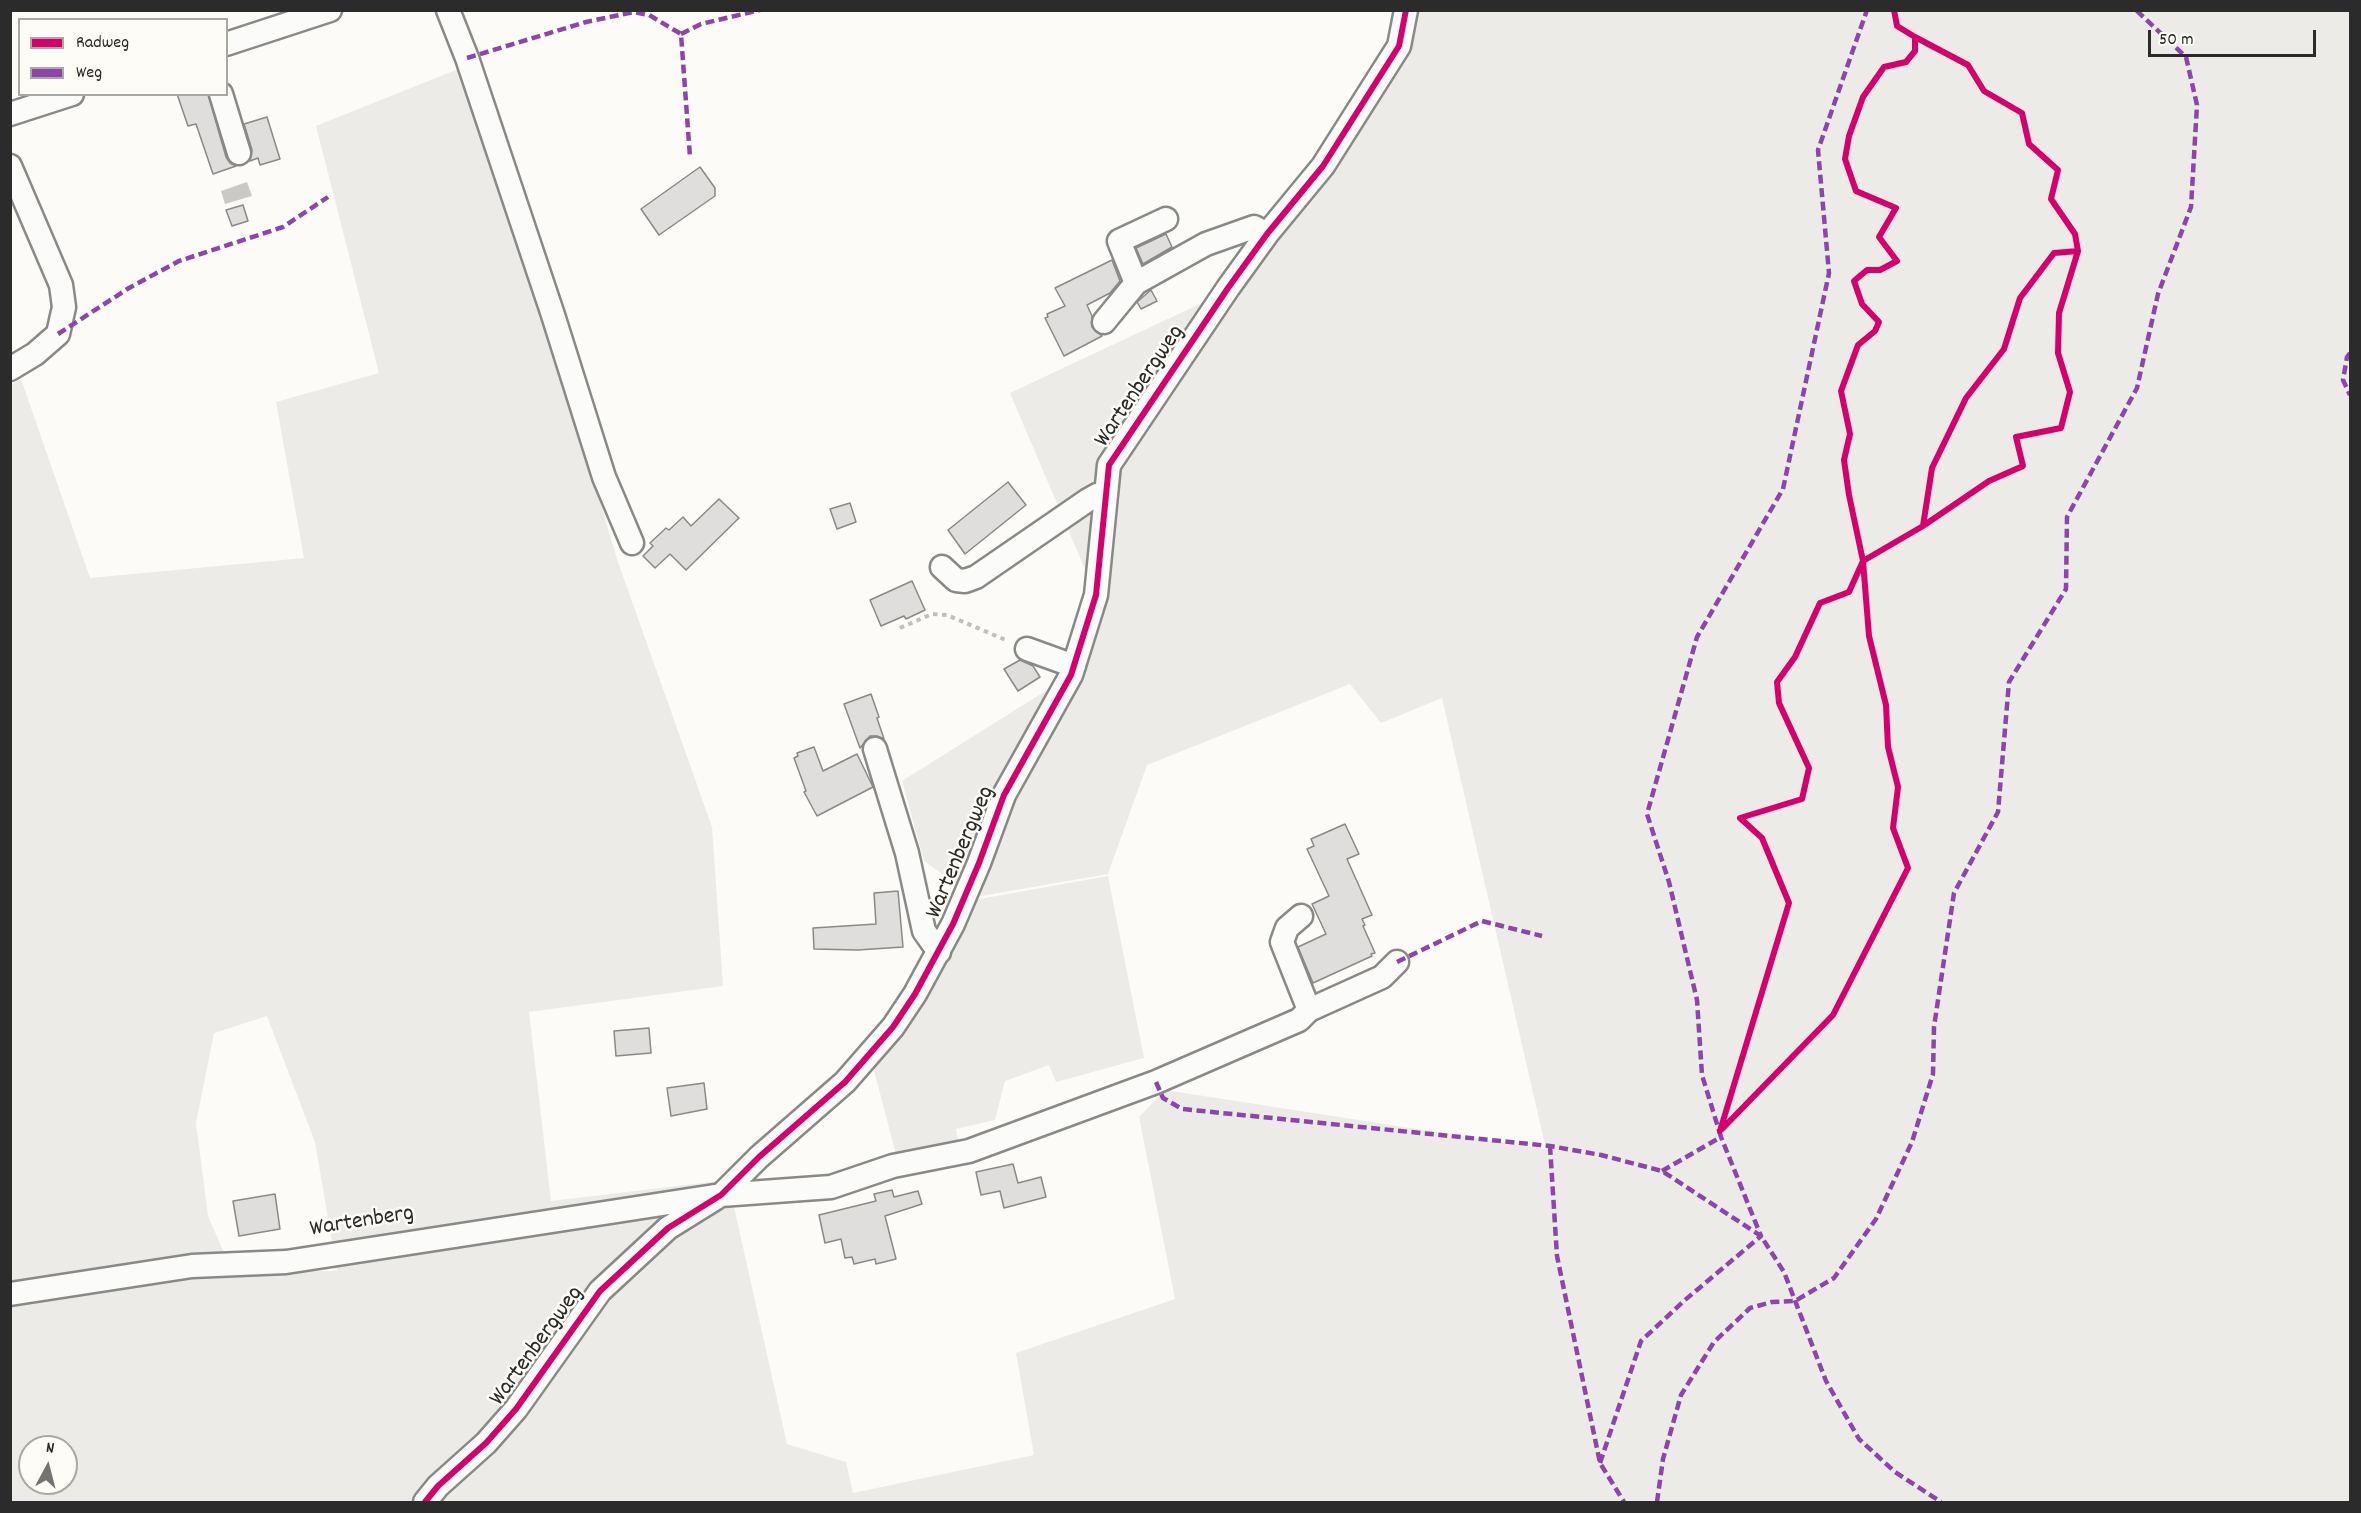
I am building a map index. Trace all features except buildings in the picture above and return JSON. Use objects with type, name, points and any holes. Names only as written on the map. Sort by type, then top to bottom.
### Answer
[{"type":"street","points":[[228,43],[330,10]]},
{"type":"street","points":[[448,10],[467,58],[604,477],[632,543]]},
{"type":"street","name":"Wartenbergweg","points":[[425,1503],[438,1486],[486,1443],[516,1409],[600,1291],[668,1228],[721,1195],[759,1157],[845,1082],[893,1027],[939,952],[979,863],[1004,795],[1071,675],[1096,595],[1109,465],[1228,288],[1267,234],[1323,166],[1399,46],[1406,10]]},
{"type":"street","points":[[10,114],[66,96]]},
{"type":"street","points":[[221,96],[239,153]]},
{"type":"street","points":[[10,166],[61,285],[64,307],[58,334],[35,354],[10,369]]},
{"type":"street","points":[[1136,283],[1119,241],[1167,219]]},
{"type":"street","points":[[1104,322],[1136,283],[1206,244],[1254,227],[1267,234]]},
{"type":"street","points":[[942,567],[956,580],[965,581],[976,577],[1088,500],[1105,494]]},
{"type":"street","points":[[1027,649],[1074,666]]},
{"type":"street","points":[[875,749],[907,853],[924,931],[939,952]]},
{"type":"street","points":[[1301,916],[1287,928],[1282,942],[1310,1010]]},
{"type":"street","name":"Wartenbergweg","points":[[721,1195],[831,1188],[893,1166],[969,1151],[1156,1082],[1299,1020],[1310,1010],[1382,977],[1397,962]]},
{"type":"street","name":"Wartenberg","points":[[10,1294],[192,1266],[286,1262],[721,1195]]},
{"type":"path","points":[[900,628],[932,614],[947,615],[1005,639]]},
{"type":"shaded area","points":[[1406,11],[2350,11],[2350,1502],[11,1502],[11,385],[21,379],[90,578],[304,558],[276,402],[379,373],[316,126],[461,68],[545,319],[618,562],[712,827],[723,986],[529,1012],[551,1201],[728,1180],[787,1444],[846,1462],[853,1493],[1034,1455],[1016,1353],[1175,1299],[1139,1117],[1165,1090],[1546,1149],[1442,698],[1381,723],[1350,684],[1147,765],[1108,874],[975,897],[924,861],[902,781],[1071,675],[1096,595],[1010,393],[1206,301],[1323,166]],"holes":[[[267,1016],[315,1142],[337,1271],[232,1271],[208,1216],[196,1123],[214,1033]]]},
{"type":"shaded area","points":[[247,182],[252,196],[225,204],[221,191]]},
{"type":"shaded area","points":[[1108,876],[1144,1058],[1056,1082],[1049,1065],[1005,1081],[995,1120],[956,1129],[959,1145],[897,1158],[872,1063],[974,900]]},
{"type":"marked path","points":[[681,34],[701,24],[760,10]]},
{"type":"marked path","points":[[1662,1171],[1721,1137],[1702,1075],[1697,1000],[1669,882],[1647,814],[1697,637],[1783,489],[1829,273],[1818,150],[1867,10]]},
{"type":"marked path","points":[[1657,1502],[1663,1459],[1681,1395],[1714,1342],[1750,1308],[1772,1302],[1795,1301],[1834,1278],[1876,1219],[1912,1142],[1933,1074],[1934,1027],[1954,893],[1998,812],[2009,682],[2066,589],[2067,517],[2137,388],[2158,294],[2191,207],[2197,105],[2186,57],[2136,10]]},
{"type":"marked path","points":[[467,58],[586,22],[634,12],[649,15],[681,34],[690,157]]},
{"type":"marked path","points":[[58,334],[129,288],[179,261],[283,227],[328,197]]},
{"type":"marked path","points":[[2350,353],[2347,357],[2343,380],[2350,395]]},
{"type":"marked path","points":[[1397,962],[1482,921],[1542,936]]},
{"type":"marked path","points":[[1156,1082],[1163,1098],[1182,1109],[1550,1146],[1601,1155],[1662,1171],[1761,1236],[1784,1272],[1826,1381],[1859,1439],[1895,1472],[1941,1502]]},
{"type":"marked path","points":[[1600,1463],[1641,1341],[1685,1300],[1761,1236],[1721,1137]]},
{"type":"marked path","points":[[1550,1146],[1557,1256],[1600,1463],[1624,1502]]},
{"type":"cycle path","points":[[425,1502],[438,1486],[486,1443],[516,1409],[600,1291],[668,1228],[721,1195],[759,1157],[845,1082],[893,1027],[915,994],[953,924],[1004,795],[1071,675],[1096,595],[1109,465],[1228,288],[1267,234],[1323,166],[1399,46],[1406,10]]},
{"type":"cycle path","points":[[1720,1131],[1789,903],[1762,838],[1740,818],[1802,799],[1809,768],[1779,703],[1777,682],[1795,657],[1820,603],[1849,592],[1863,561],[1844,460],[1850,434],[1841,391],[1858,345],[1875,331],[1879,322],[1862,304],[1854,281],[1867,270],[1880,270],[1897,261],[1879,237],[1896,208],[1856,191],[1845,159],[1849,136],[1863,97],[1884,67],[1906,62],[1915,51],[1915,37],[1897,26],[1894,10]]},
{"type":"cycle path","points":[[1722,1129],[1833,1015],[1908,868],[1893,828],[1898,787],[1888,747],[1886,705],[1869,636],[1863,561],[1923,526],[1932,468],[1966,398],[2004,349],[2020,298],[2054,253],[2078,251],[2075,234],[2051,199],[2058,170],[2029,144],[2022,113],[1984,91],[1968,65],[1915,37]]},
{"type":"cycle path","points":[[1923,526],[1989,481],[2023,466],[2016,437],[2061,428],[2070,392],[2058,353],[2059,313],[2078,251]]}]
